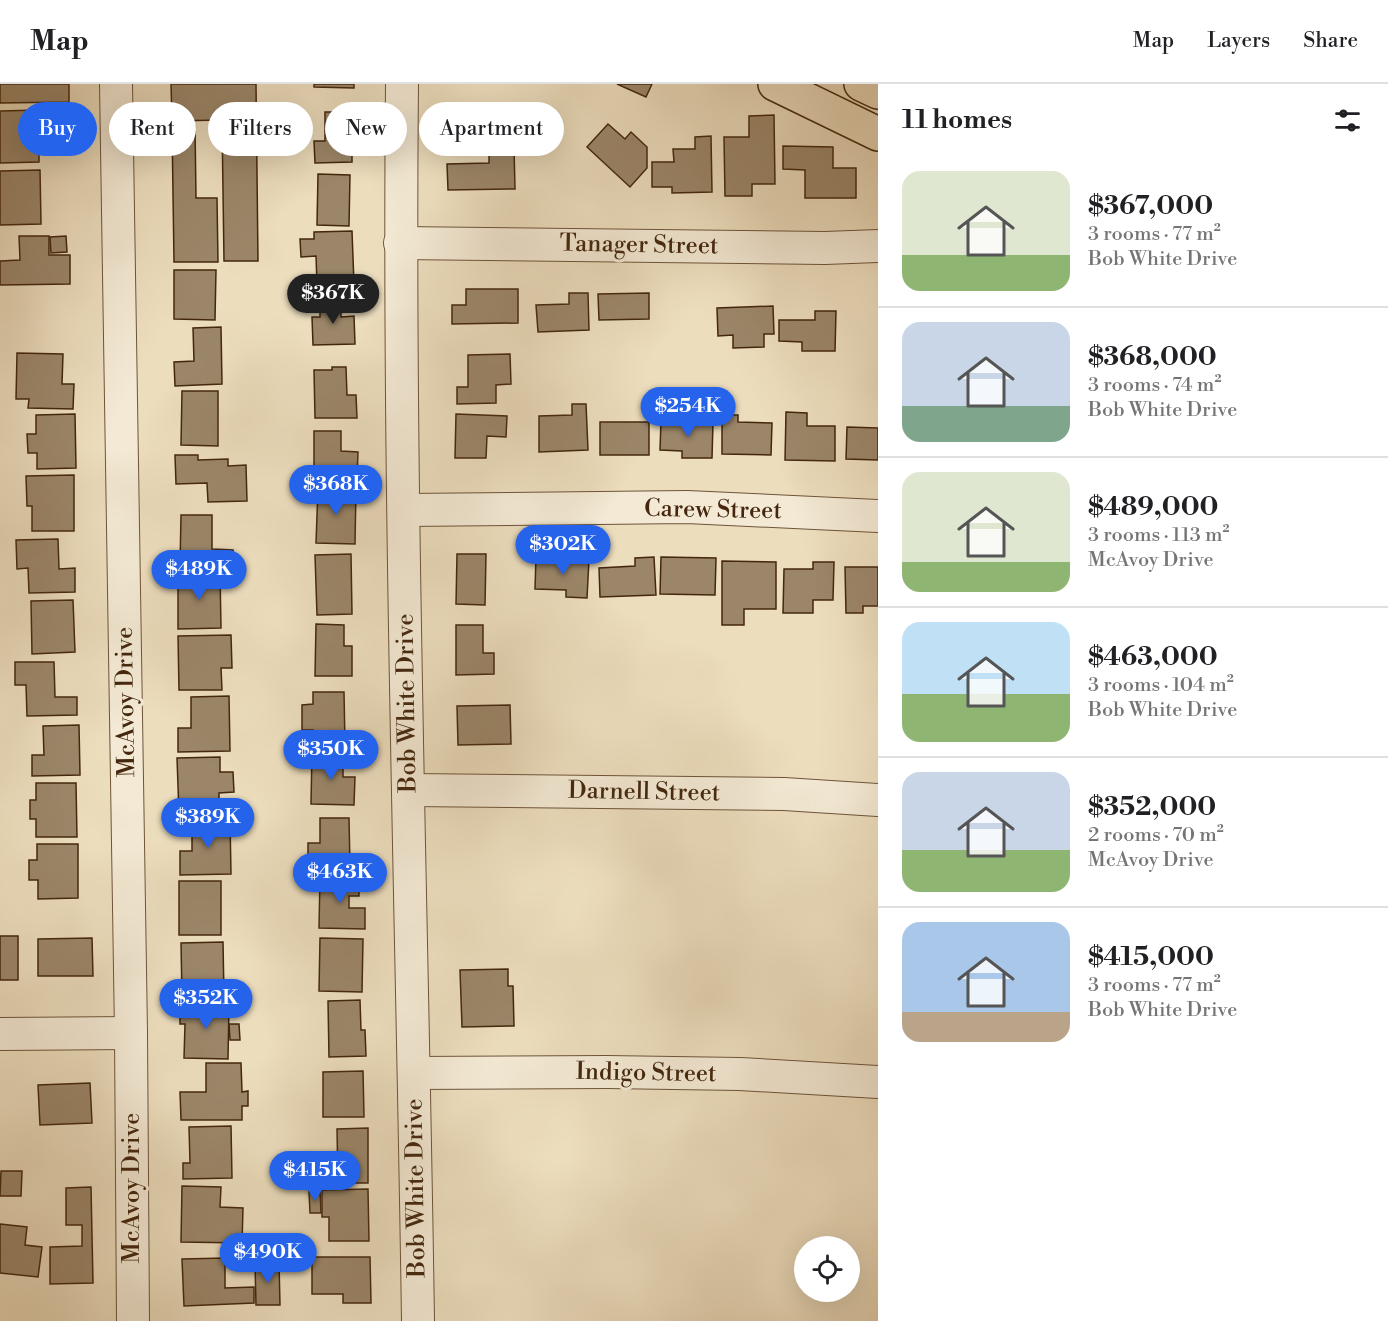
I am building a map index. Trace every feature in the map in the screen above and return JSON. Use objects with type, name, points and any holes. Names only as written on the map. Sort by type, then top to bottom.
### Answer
[{"type":"main road","points":[[775,84],[878,134]]},
{"type":"main road","points":[[861,84],[878,92]]},
{"type":"street","name":"McAvoy Drive","points":[[116,84],[131,1033],[133,1321]]},
{"type":"street","name":"Bob White Drive","points":[[402,84],[400,243],[418,1321]]},
{"type":"street","name":"Tanager Street","points":[[400,243],[825,248],[878,246]]},
{"type":"street","name":"Carew Street","points":[[404,510],[687,507],[878,516]]},
{"type":"street","name":"Darnell Street","points":[[409,789],[784,794],[878,800]]},
{"type":"street","points":[[0,1034],[131,1033]]},
{"type":"street","name":"Indigo Street","points":[[414,1073],[740,1074],[878,1082]]},
{"type":"building","points":[[0,84],[69,84],[69,102],[0,103]]},
{"type":"building","points":[[171,84],[256,84],[256,102],[208,102],[208,120],[196,121],[196,102],[171,102]]},
{"type":"building","points":[[314,84],[354,84],[354,88],[314,87]]},
{"type":"building","points":[[617,84],[652,84],[646,97]]},
{"type":"building","points":[[0,111],[18,111],[18,156],[39,156],[39,162],[0,163]]},
{"type":"building","points":[[774,115],[775,184],[752,184],[752,196],[725,196],[724,137],[749,137],[749,116]]},
{"type":"building","points":[[608,124],[625,139],[631,132],[647,147],[647,168],[630,187],[587,147]]},
{"type":"building","points":[[711,136],[712,192],[672,193],[672,187],[652,187],[652,162],[674,162],[673,149],[695,149],[695,137]]},
{"type":"building","points":[[314,141],[325,141],[325,156],[352,156],[352,162],[315,163]]},
{"type":"building","points":[[783,146],[833,147],[833,168],[856,168],[856,198],[805,198],[805,170],[783,169]]},
{"type":"building","points":[[172,156],[195,156],[196,198],[217,198],[218,262],[174,262]]},
{"type":"building","points":[[223,156],[257,156],[258,261],[224,261]]},
{"type":"building","points":[[489,156],[514,156],[515,189],[448,190],[447,164],[489,163]]},
{"type":"building","points":[[40,170],[41,224],[0,225],[0,171]]},
{"type":"building","points":[[318,174],[350,175],[349,226],[317,225]]},
{"type":"building","points":[[352,231],[354,284],[317,284],[316,256],[301,257],[300,239],[314,239],[314,232]]},
{"type":"building","points":[[19,236],[49,236],[49,255],[70,255],[70,284],[0,285],[0,261],[20,260]]},
{"type":"building","points":[[66,236],[67,252],[51,253],[50,237]]},
{"type":"building","points":[[174,270],[216,270],[215,320],[174,319]]},
{"type":"building","points":[[466,289],[518,289],[518,323],[452,324],[452,305],[466,305]]},
{"type":"building","points":[[569,293],[588,293],[589,330],[538,332],[536,305],[569,304]]},
{"type":"building","points":[[649,293],[649,319],[599,320],[598,294]]},
{"type":"building","points":[[320,299],[341,299],[341,317],[354,316],[355,344],[313,345],[312,317],[320,317]]},
{"type":"building","points":[[773,306],[774,334],[764,334],[764,347],[733,348],[733,335],[718,336],[717,308]]},
{"type":"building","points":[[815,311],[836,311],[835,351],[802,351],[802,342],[779,341],[779,320],[815,320]]},
{"type":"building","points":[[221,327],[222,384],[175,386],[174,362],[194,361],[193,328]]},
{"type":"building","points":[[17,353],[63,354],[62,384],[74,384],[73,409],[28,408],[29,399],[16,399]]},
{"type":"building","points":[[510,354],[511,384],[496,385],[496,403],[457,404],[457,387],[468,387],[468,355]]},
{"type":"building","points":[[332,367],[346,367],[347,395],[356,395],[357,418],[315,418],[314,370],[332,370]]},
{"type":"building","points":[[182,391],[218,391],[218,446],[181,445]]},
{"type":"building","points":[[572,404],[586,404],[588,450],[539,452],[539,416],[572,415]]},
{"type":"building","points":[[786,412],[807,413],[807,426],[835,426],[835,461],[785,460]]},
{"type":"building","points":[[75,414],[76,468],[37,469],[37,453],[28,453],[27,434],[36,434],[36,415]]},
{"type":"building","points":[[456,414],[507,416],[506,437],[487,436],[486,458],[455,458]]},
{"type":"building","points":[[722,415],[738,415],[738,422],[772,423],[771,455],[722,454]]},
{"type":"building","points":[[661,421],[713,422],[712,458],[682,458],[682,451],[660,450]]},
{"type":"building","points":[[600,422],[649,422],[649,455],[600,455]]},
{"type":"building","points":[[847,427],[878,428],[878,460],[846,459]]},
{"type":"building","points":[[314,431],[341,431],[341,451],[358,452],[357,478],[314,477]]},
{"type":"building","points":[[175,455],[198,455],[198,460],[228,459],[228,466],[246,465],[247,501],[208,502],[207,483],[176,484]]},
{"type":"building","points":[[74,475],[74,531],[32,531],[32,506],[27,506],[26,476]]},
{"type":"building","points":[[318,488],[356,489],[355,544],[316,543]]},
{"type":"building","points":[[181,515],[212,515],[212,549],[233,550],[233,567],[180,566]]},
{"type":"building","points":[[58,539],[59,569],[75,568],[75,592],[29,593],[28,568],[17,569],[16,540]]},
{"type":"building","points":[[351,554],[352,614],[317,615],[315,555]]},
{"type":"building","points":[[457,554],[486,554],[485,605],[456,604]]},
{"type":"building","points":[[536,557],[589,559],[587,598],[566,597],[566,590],[535,589]]},
{"type":"building","points":[[654,557],[656,595],[600,597],[599,568],[635,566],[635,558]]},
{"type":"building","points":[[661,557],[716,558],[715,595],[660,594]]},
{"type":"building","points":[[722,561],[776,562],[776,609],[744,609],[744,625],[722,625]]},
{"type":"building","points":[[813,562],[834,562],[833,600],[813,600],[813,613],[783,613],[784,569],[813,569]]},
{"type":"building","points":[[845,567],[878,567],[878,606],[863,606],[863,613],[846,613]]},
{"type":"building","points":[[220,573],[221,628],[178,629],[178,574]]},
{"type":"building","points":[[73,600],[75,652],[32,654],[31,601]]},
{"type":"building","points":[[316,624],[344,625],[344,646],[352,646],[352,676],[315,676]]},
{"type":"building","points":[[456,625],[483,625],[483,653],[494,653],[494,674],[456,675]]},
{"type":"building","points":[[231,635],[232,668],[221,668],[222,690],[179,690],[178,636]]},
{"type":"building","points":[[15,662],[54,662],[55,697],[77,697],[77,715],[27,716],[26,685],[15,685]]},
{"type":"building","points":[[313,692],[344,692],[345,744],[313,745],[313,730],[302,730],[302,705],[313,704]]},
{"type":"building","points":[[229,696],[230,751],[178,752],[178,728],[191,728],[191,697]]},
{"type":"building","points":[[510,705],[511,744],[458,745],[457,706]]},
{"type":"building","points":[[79,725],[80,775],[32,776],[32,755],[44,755],[43,726]]},
{"type":"building","points":[[312,752],[343,753],[343,777],[355,777],[354,805],[311,804]]},
{"type":"building","points":[[220,757],[220,772],[233,772],[234,792],[219,793],[219,813],[179,814],[177,758]]},
{"type":"building","points":[[36,783],[76,783],[77,837],[36,837],[36,819],[30,819],[30,800],[36,800]]},
{"type":"building","points":[[320,818],[349,818],[350,867],[308,867],[308,843],[320,843]]},
{"type":"building","points":[[192,819],[230,819],[231,874],[180,875],[180,851],[192,851]]},
{"type":"building","points":[[37,844],[78,844],[78,898],[38,899],[38,880],[29,880],[29,860],[37,860]]},
{"type":"building","points":[[320,877],[359,877],[359,896],[349,896],[349,908],[365,908],[365,929],[319,928]]},
{"type":"building","points":[[179,881],[221,881],[221,935],[179,935]]},
{"type":"building","points":[[0,936],[18,936],[18,980],[0,980]]},
{"type":"building","points":[[92,938],[93,976],[38,976],[38,939]]},
{"type":"building","points":[[320,938],[363,939],[362,992],[319,991]]},
{"type":"building","points":[[223,942],[224,996],[182,997],[181,943]]},
{"type":"building","points":[[508,969],[508,986],[513,986],[514,1026],[462,1027],[460,970]]},
{"type":"building","points":[[360,1000],[361,1030],[365,1030],[366,1056],[329,1057],[328,1001]]},
{"type":"building","points":[[180,1003],[229,1004],[228,1059],[184,1058],[185,1024],[180,1024]]},
{"type":"building","points":[[229,1024],[239,1024],[240,1040],[230,1040]]},
{"type":"building","points":[[206,1063],[241,1063],[242,1092],[248,1091],[248,1106],[242,1106],[242,1120],[181,1120],[180,1092],[206,1092]]},
{"type":"building","points":[[363,1071],[364,1117],[323,1117],[323,1072]]},
{"type":"building","points":[[90,1083],[92,1123],[40,1125],[38,1085]]},
{"type":"building","points":[[231,1126],[232,1178],[183,1179],[183,1163],[190,1163],[189,1127]]},
{"type":"building","points":[[368,1128],[368,1183],[338,1183],[337,1129]]},
{"type":"building","points":[[1,1171],[22,1171],[21,1196],[0,1196]]},
{"type":"building","points":[[182,1186],[221,1187],[220,1207],[243,1208],[242,1243],[181,1242]]},
{"type":"building","points":[[91,1187],[93,1283],[50,1284],[50,1247],[82,1246],[82,1225],[66,1225],[66,1188]]},
{"type":"building","points":[[368,1189],[369,1241],[329,1241],[329,1217],[322,1217],[322,1190]]},
{"type":"building","points":[[309,1191],[320,1191],[321,1213],[310,1213]]},
{"type":"building","points":[[0,1224],[27,1227],[25,1245],[42,1247],[38,1277],[0,1273]]},
{"type":"building","points":[[312,1257],[370,1257],[371,1303],[343,1303],[343,1294],[312,1294]]},
{"type":"building","points":[[225,1258],[225,1288],[254,1287],[254,1303],[184,1306],[182,1259]]},
{"type":"building","points":[[279,1263],[280,1305],[256,1305],[255,1264]]}]
